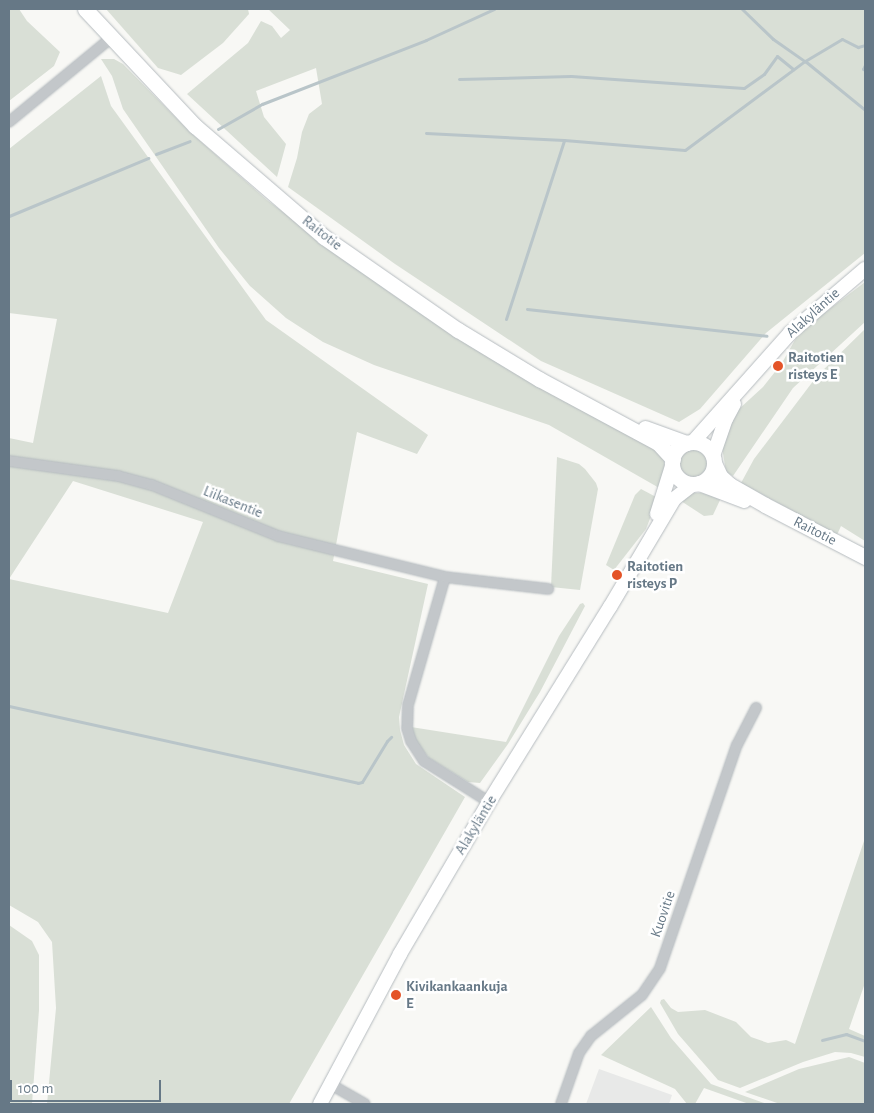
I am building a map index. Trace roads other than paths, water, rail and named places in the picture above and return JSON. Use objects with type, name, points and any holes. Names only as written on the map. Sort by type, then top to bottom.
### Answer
[{"type":"main road","name":"Raitotie","points":[[85,9],[195,126],[324,237],[458,330],[658,444],[672,462]]},
{"type":"main road","name":"Alakyläntie","points":[[690,443],[790,333],[865,269]]},
{"type":"main road","name":"Alakyläntie","points":[[714,460],[726,420],[744,384]]},
{"type":"main road","name":"Raitotie","points":[[596,410],[690,443]]},
{"type":"main road","points":[[690,443],[706,446],[714,460],[710,476],[696,484],[679,479],[672,462],[675,452],[690,443]]},
{"type":"main road","name":"Raitotie","points":[[714,460],[724,480],[765,506],[865,557]]},
{"type":"main road","name":"Alakyläntie","points":[[642,552],[665,494],[672,462]]},
{"type":"main road","name":"Raitotie","points":[[696,484],[765,506]]},
{"type":"main road","name":"Alakyläntie","points":[[320,1104],[400,954],[489,802],[674,499],[696,484]]},
{"type":"street","points":[[9,122],[111,38]]},
{"type":"street","name":"Liikasentie","points":[[9,461],[118,476],[152,485],[278,536],[446,577],[548,589]]},
{"type":"street","points":[[446,577],[408,704],[407,728],[411,741],[424,761],[489,802]]},
{"type":"street","name":"Kuovitie","points":[[560,1104],[579,1053],[590,1036],[642,995],[660,968],[737,744],[756,708]]},
{"type":"street","points":[[330,1084],[366,1104]]},
{"type":"waterway","points":[[218,129],[262,104],[426,40],[494,9]]},
{"type":"waterway","points":[[742,9],[773,39],[805,61],[865,110]]},
{"type":"waterway","points":[[426,133],[564,140],[685,150],[805,61],[842,39],[858,47],[865,45]]},
{"type":"waterway","points":[[459,79],[571,76],[744,88],[764,74],[777,56],[793,69]]},
{"type":"waterway","points":[[865,65],[863,69],[865,70]]},
{"type":"waterway","points":[[506,319],[564,140]]},
{"type":"waterway","points":[[156,154],[190,141]]},
{"type":"waterway","points":[[9,216],[148,158]]},
{"type":"waterway","points":[[527,309],[766,336]]},
{"type":"waterway","points":[[9,706],[358,783],[362,782],[391,737]]},
{"type":"waterway","points":[[822,1040],[846,1034],[865,1041]]},
{"type":"place","name":"Raitotien risteys E","points":[[778,366]]},
{"type":"place","name":"Raitotien risteys P","points":[[617,575]]},
{"type":"place","name":"Kivikankaankuja E","points":[[396,995]]}]
